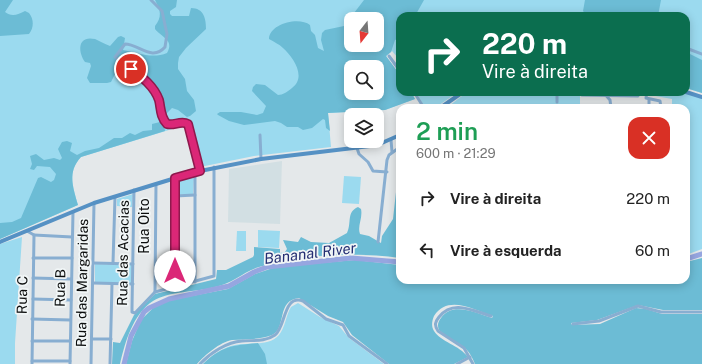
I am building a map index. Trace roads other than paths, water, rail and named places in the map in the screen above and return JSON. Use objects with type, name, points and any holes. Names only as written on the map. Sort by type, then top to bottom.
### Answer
[{"type":"main road","points":[[690,93],[702,96]]},
{"type":"main road","points":[[446,104],[457,96]]},
{"type":"main road","points":[[384,142],[396,137]]},
{"type":"main road","points":[[0,242],[94,203],[156,183],[214,167],[262,159],[357,148]]},
{"type":"street","points":[[152,0],[162,12],[167,34],[165,47],[158,52],[149,53],[125,44],[115,57],[149,84],[157,96],[163,119],[167,124],[172,125],[183,122],[188,124],[198,172],[195,195],[195,282]]},
{"type":"street","points":[[690,50],[702,54]]},
{"type":"street","points":[[389,56],[395,64]]},
{"type":"street","points":[[557,96],[557,102]]},
{"type":"street","points":[[646,96],[649,100],[649,104]]},
{"type":"street","points":[[649,100],[660,101],[660,104]]},
{"type":"street","points":[[260,135],[262,159]]},
{"type":"street","points":[[391,140],[392,152]]},
{"type":"street","points":[[357,148],[359,154],[368,162],[372,171],[387,172]]},
{"type":"street","points":[[378,242],[387,172],[387,160],[392,152],[396,150]]},
{"type":"street","points":[[155,292],[210,278],[215,274],[214,167]]},
{"type":"street","points":[[175,178],[175,287]]},
{"type":"street","name":"Rua Oito","points":[[155,292],[156,183]]},
{"type":"street","name":"Rua das Acacias","points":[[134,190],[132,311],[136,313],[155,292]]},
{"type":"street","points":[[175,196],[195,195]]},
{"type":"street","points":[[113,263],[115,196]]},
{"type":"street","name":"Rua das Margaridas","points":[[92,364],[94,203]]},
{"type":"street","name":"Rua B","points":[[70,362],[73,212]]},
{"type":"street","points":[[33,235],[36,227]]},
{"type":"street","points":[[27,231],[33,235],[72,237]]},
{"type":"street","name":"Rua C","points":[[32,362],[33,235]]},
{"type":"street","points":[[34,258],[72,258]]},
{"type":"street","points":[[94,263],[133,264]]},
{"type":"street","points":[[33,278],[71,279]]},
{"type":"street","points":[[93,283],[133,284]]},
{"type":"street","points":[[110,364],[112,284]]},
{"type":"street","points":[[33,299],[71,300]]},
{"type":"street","points":[[200,364],[213,353],[234,342],[258,341],[275,335],[281,328],[288,307],[293,302],[301,300],[326,319],[343,325],[349,336],[387,364]]},
{"type":"street","points":[[573,324],[606,320],[638,306],[661,312],[702,312]]},
{"type":"street","points":[[473,364],[464,348],[438,331],[435,326],[436,320],[444,310],[456,307],[472,309],[490,316]]},
{"type":"street","points":[[32,319],[70,320]]},
{"type":"street","points":[[92,339],[111,339]]},
{"type":"street","points":[[32,341],[70,341]]},
{"type":"street","points":[[457,364],[470,357]]},
{"type":"street","points":[[32,362],[70,362]]},
{"type":"waterway","name":"Bananal River","points":[[690,258],[702,254]]},
{"type":"waterway","name":"Bananal River","points":[[124,364],[131,336],[144,312],[149,308],[169,299],[229,286],[254,272],[267,267],[351,258],[396,262]]}]
